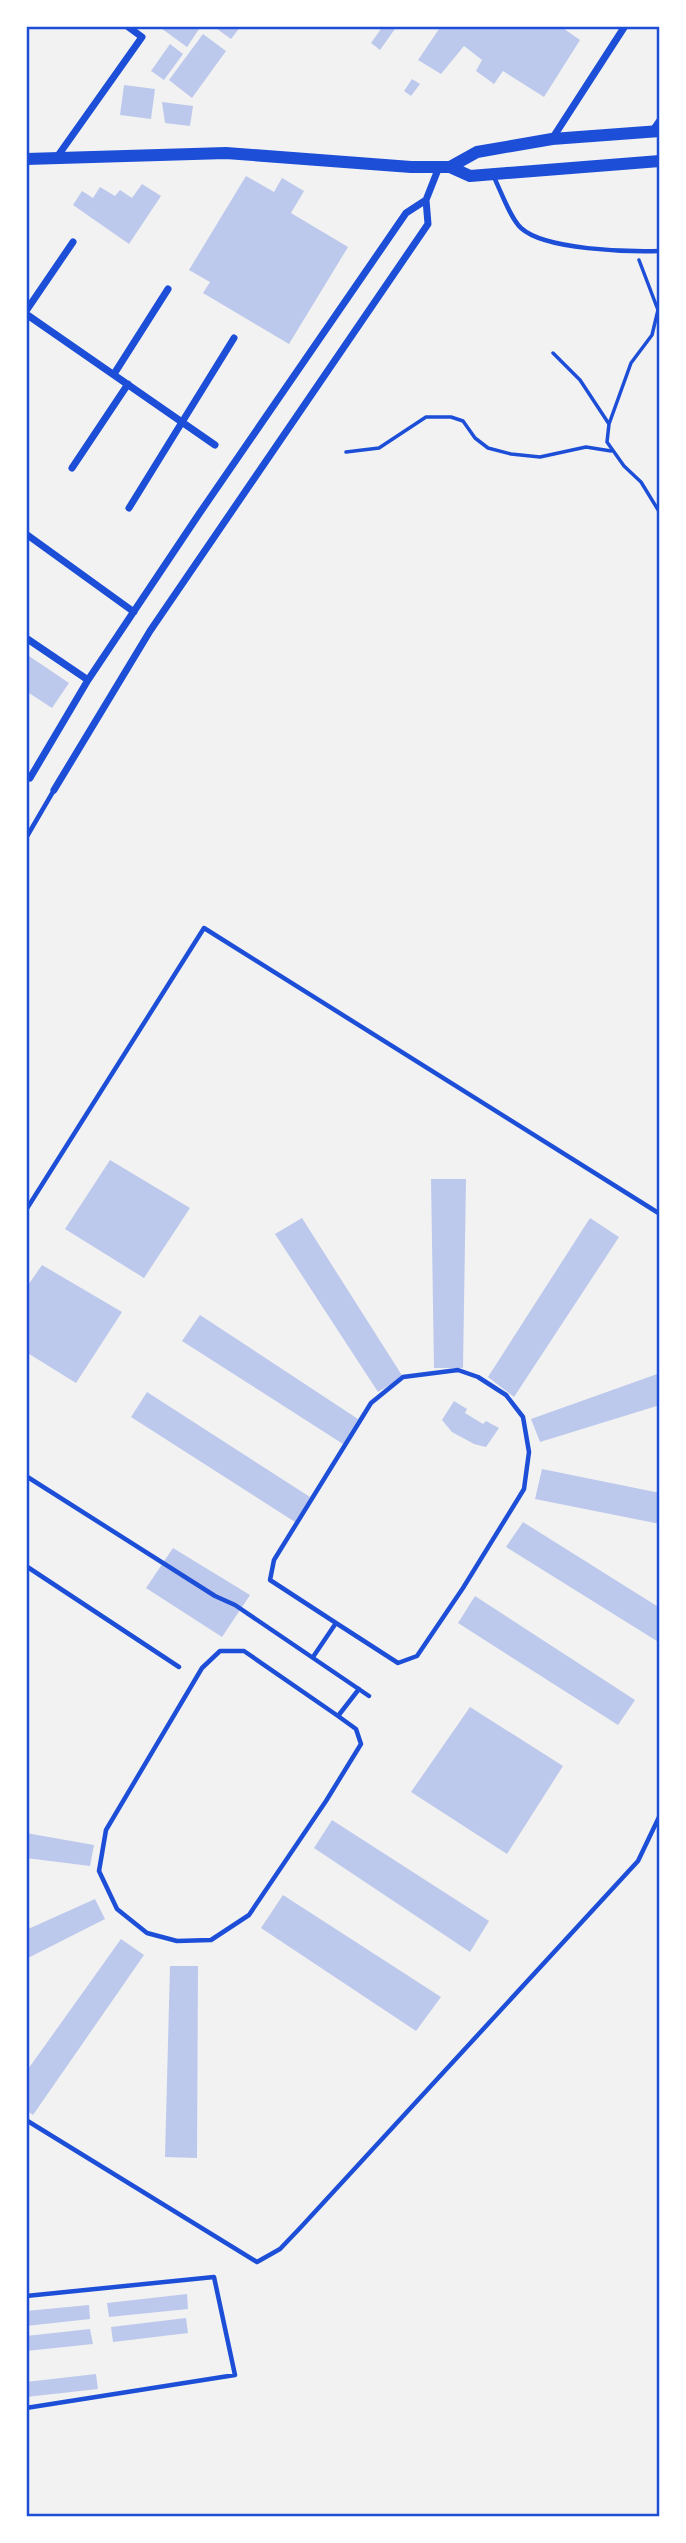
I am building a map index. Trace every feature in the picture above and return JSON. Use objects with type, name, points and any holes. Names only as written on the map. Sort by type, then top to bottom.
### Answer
[{"type":"main road","points":[[444,167],[477,152],[551,139],[655,131]]},
{"type":"main road","points":[[26,159],[226,153],[411,167],[444,167],[470,176],[660,161]]},
{"type":"street","points":[[57,157],[142,37],[127,26]]},
{"type":"street","points":[[551,139],[625,26]]},
{"type":"street","points":[[30,777],[88,680],[134,612],[406,213],[426,200],[444,167]]},
{"type":"street","points":[[54,790],[150,631],[428,224],[426,200]]},
{"type":"street","points":[[73,242],[26,312],[215,445]]},
{"type":"street","points":[[114,374],[169,289]]},
{"type":"street","points":[[129,508],[234,338]]},
{"type":"street","points":[[72,468],[128,384]]},
{"type":"street","points":[[26,534],[134,612]]},
{"type":"street","points":[[26,638],[88,680]]},
{"type":"street","points":[[26,765],[30,777]]},
{"type":"lane","points":[[655,131],[660,118]]},
{"type":"lane","points":[[492,174],[520,227],[534,236],[575,246],[635,252],[660,251]]},
{"type":"lane","points":[[26,838],[54,790]]},
{"type":"lane","points":[[26,1210],[204,928],[660,1214]]},
{"type":"lane","points":[[458,1370],[478,1377],[506,1395],[523,1417],[528,1452],[524,1489],[417,1656],[398,1663],[336,1623],[270,1580],[274,1560],[370,1403],[403,1377],[458,1370]]},
{"type":"lane","points":[[26,1476],[215,1597],[236,1605],[369,1696]]},
{"type":"lane","points":[[26,1566],[179,1667]]},
{"type":"lane","points":[[313,1657],[336,1623]]},
{"type":"lane","points":[[220,1651],[244,1651],[338,1716],[356,1729],[360,1744],[326,1801],[249,1915],[211,1940],[177,1941],[147,1933],[117,1909],[99,1871],[106,1830],[202,1668],[220,1651]]},
{"type":"lane","points":[[338,1716],[359,1689]]},
{"type":"lane","points":[[26,2120],[257,2263],[280,2249],[301,2227],[638,1861],[660,1815]]},
{"type":"lane","points":[[26,2296],[214,2277],[235,2375],[26,2408]]},
{"type":"path","points":[[635,252],[657,310],[652,335],[631,363],[609,424],[607,442],[624,466],[641,482],[660,513]]},
{"type":"path","points":[[553,353],[579,380],[609,424]]},
{"type":"path","points":[[345,452],[379,448],[426,417],[451,416],[463,421],[475,438],[488,448],[510,454],[540,457],[586,447],[613,451]]},
{"type":"building","points":[[158,26],[201,26],[187,47]]},
{"type":"building","points":[[213,26],[241,26],[231,39]]},
{"type":"building","points":[[383,26],[397,26],[380,50],[371,43]]},
{"type":"building","points":[[441,26],[560,26],[580,40],[544,97],[503,71],[494,84],[476,71],[482,60],[464,46],[441,74],[418,60]]},
{"type":"building","points":[[203,34],[226,51],[192,98],[169,80]]},
{"type":"building","points":[[170,44],[183,54],[164,80],[151,71]]},
{"type":"building","points":[[412,79],[420,84],[411,96],[404,91]]},
{"type":"building","points":[[124,85],[155,89],[151,119],[120,115]]},
{"type":"building","points":[[162,102],[193,106],[190,126],[165,123]]},
{"type":"building","points":[[246,176],[274,192],[282,178],[304,191],[291,213],[348,247],[289,344],[203,293],[210,282],[189,270]]},
{"type":"building","points":[[142,184],[161,196],[129,244],[73,205],[82,191],[93,198],[100,187],[115,196],[120,190],[132,198]]},
{"type":"building","points":[[26,654],[69,683],[52,708],[26,691]]},
{"type":"building","points":[[110,1160],[190,1208],[144,1278],[65,1229]]},
{"type":"building","points":[[431,1179],[466,1179],[463,1368],[434,1368]]},
{"type":"building","points":[[302,1218],[403,1377],[378,1392],[275,1234]]},
{"type":"building","points":[[590,1218],[619,1237],[514,1397],[488,1377]]},
{"type":"building","points":[[42,1265],[122,1312],[76,1383],[26,1352],[26,1288]]},
{"type":"building","points":[[200,1315],[358,1419],[343,1444],[182,1341]]},
{"type":"building","points":[[660,1373],[660,1405],[540,1442],[531,1419]]},
{"type":"building","points":[[147,1392],[310,1497],[295,1522],[131,1417]]},
{"type":"building","points":[[454,1401],[467,1409],[465,1413],[483,1424],[486,1421],[499,1428],[486,1447],[452,1432],[442,1420]]},
{"type":"building","points":[[542,1469],[660,1493],[660,1524],[535,1499]]},
{"type":"building","points":[[523,1522],[660,1608],[660,1643],[506,1547]]},
{"type":"building","points":[[173,1548],[250,1595],[222,1637],[146,1588]]},
{"type":"building","points":[[475,1596],[635,1700],[618,1725],[458,1623]]},
{"type":"building","points":[[470,1707],[563,1766],[507,1854],[411,1792]]},
{"type":"building","points":[[332,1820],[489,1921],[470,1952],[314,1848]]},
{"type":"building","points":[[26,1833],[94,1845],[90,1866],[26,1858]]},
{"type":"building","points":[[283,1895],[441,1997],[416,2031],[261,1928]]},
{"type":"building","points":[[95,1899],[105,1919],[26,1959],[26,1930]]},
{"type":"building","points":[[121,1939],[144,1955],[33,2115],[26,2110],[26,2072]]},
{"type":"building","points":[[170,1966],[198,1966],[197,2158],[165,2157]]},
{"type":"building","points":[[187,2294],[188,2309],[109,2317],[107,2303]]},
{"type":"building","points":[[89,2305],[90,2319],[26,2326],[26,2311]]},
{"type":"building","points":[[186,2318],[188,2333],[113,2342],[111,2327]]},
{"type":"building","points":[[90,2329],[93,2344],[26,2351],[26,2336]]},
{"type":"building","points":[[96,2374],[98,2389],[26,2397],[26,2382]]}]
